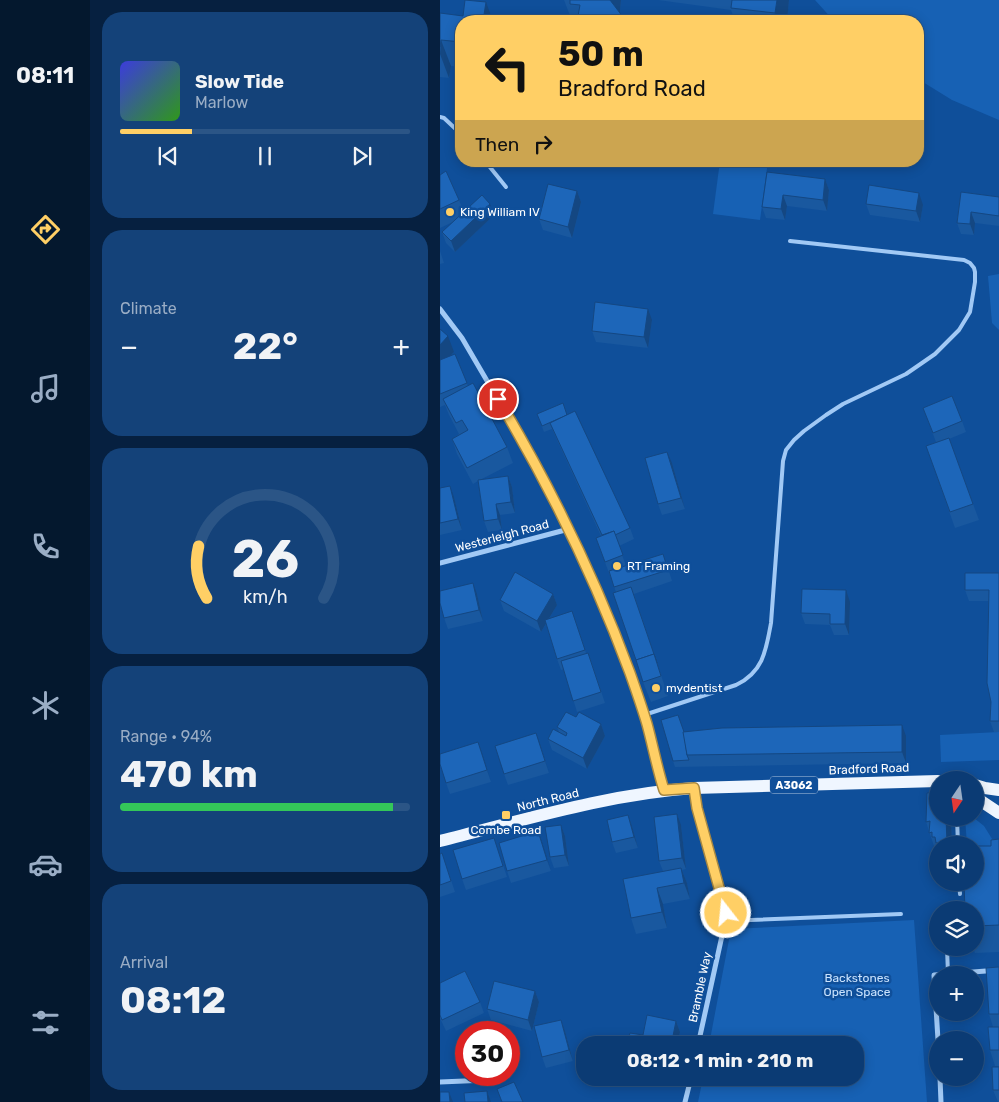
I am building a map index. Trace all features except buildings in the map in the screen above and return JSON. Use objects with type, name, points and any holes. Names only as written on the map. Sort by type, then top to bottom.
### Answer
[{"type":"main road","name":"Bradford Road","points":[[664,790],[929,782]]},
{"type":"main road","points":[[984,787],[999,790]]},
{"type":"main road","name":"North Road","points":[[440,841],[570,808],[664,790]]},
{"type":"main road","points":[[984,802],[999,813]]},
{"type":"street","points":[[440,309],[462,338],[507,414],[569,529],[600,597],[630,673],[644,715],[664,790]]},
{"type":"street","name":"Westerleigh Road","points":[[440,563],[569,529]]},
{"type":"street","name":"Bramble Way","points":[[694,788],[697,808],[726,913],[700,1036]]},
{"type":"street","points":[[984,971],[999,970]]},
{"type":"street","points":[[440,1082],[455,1081]]},
{"type":"street","points":[[686,1102],[689,1086]]},
{"type":"street","points":[[940,1086],[941,1102]]},
{"type":"lane","points":[[440,117],[444,118],[455,128]]},
{"type":"lane","points":[[490,167],[506,187]]},
{"type":"lane","points":[[644,715],[736,685],[752,675],[763,656],[768,642],[771,623],[783,461],[786,450],[804,431],[843,404],[906,374],[935,354],[959,330],[970,312],[975,272],[970,263],[964,260],[790,242]]},
{"type":"lane","points":[[725,921],[901,914]]},
{"type":"green space","points":[[815,0],[999,0],[999,120],[952,100],[924,83],[924,15],[829,15]]},
{"type":"green space","points":[[719,167],[767,167],[760,220],[713,214]]},
{"type":"green space","points":[[999,274],[999,330],[992,323],[988,276]]},
{"type":"green space","points":[[999,732],[999,760],[941,762],[940,735]]},
{"type":"green space","points":[[966,826],[984,826],[994,842],[999,846],[984,856],[984,836],[966,836]]},
{"type":"green space","name":"Backstones Open Space","points":[[914,920],[927,1102],[698,1102],[701,1086],[864,1086],[864,1036],[711,1036],[731,929]]},
{"type":"place","name":"King William IV","points":[[450,212]]},
{"type":"place","name":"RT Framing","points":[[617,566]]},
{"type":"place","name":"mydentist","points":[[656,688]]},
{"type":"place","name":"Combe Road","points":[[506,815]]},
{"type":"route","points":[[498,399],[569,529],[600,597],[630,673],[647,725],[664,790],[694,788],[697,808],[726,913]]}]
